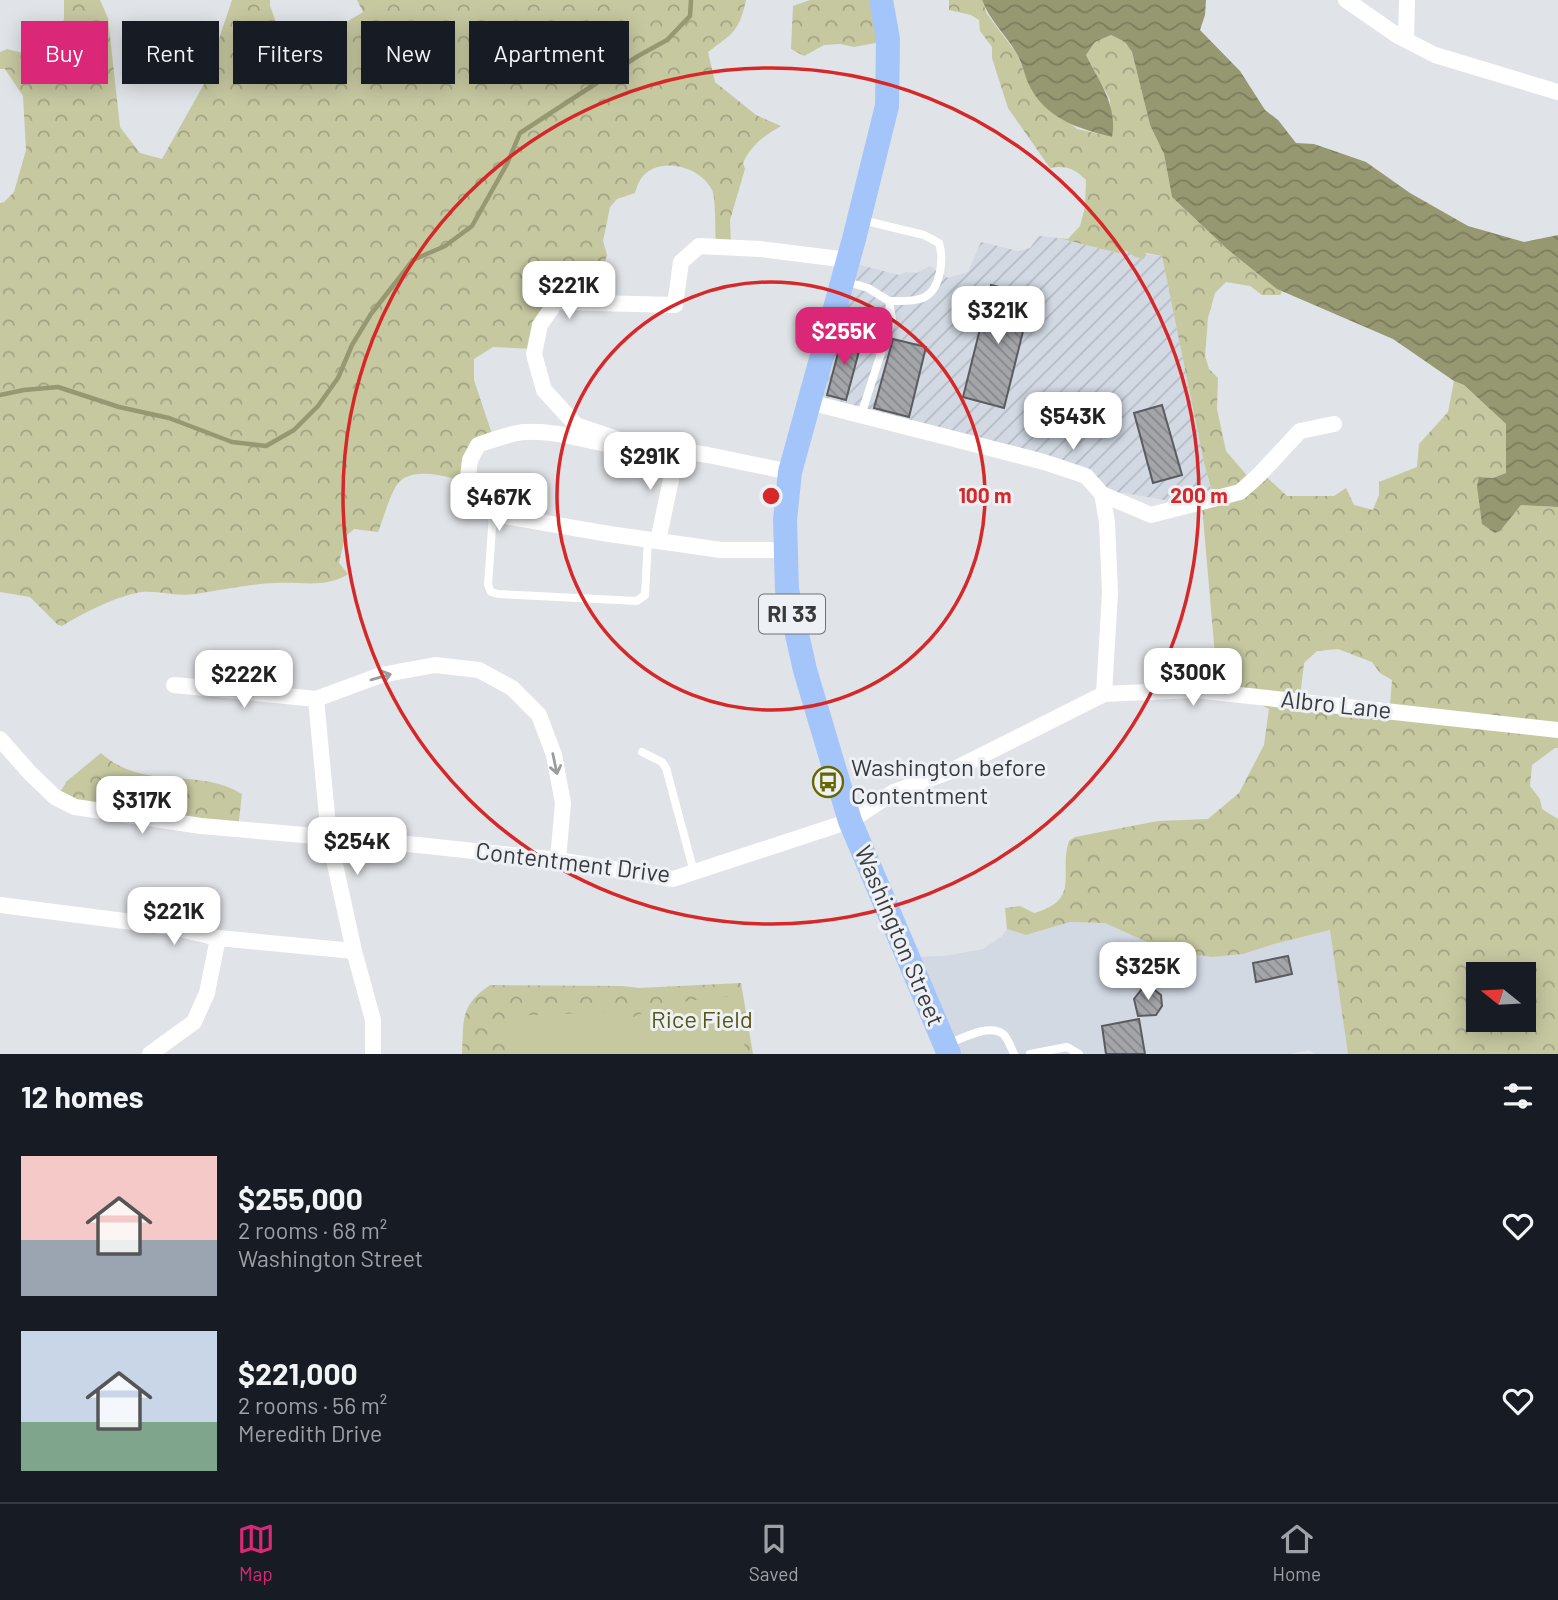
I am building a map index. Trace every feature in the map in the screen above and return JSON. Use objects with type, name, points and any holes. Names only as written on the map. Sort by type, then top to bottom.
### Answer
[{"type":"main road","name":"Washington Street","points":[[881,0],[888,39],[887,106],[790,472],[785,520],[787,590],[804,670],[850,821],[947,1050]]},
{"type":"street","points":[[1346,0],[1406,40],[1434,55],[1558,92]]},
{"type":"street","points":[[1406,40],[1407,0]]},
{"type":"street","points":[[790,472],[626,442],[576,425],[544,390],[534,354],[540,325],[556,302],[675,306],[681,262],[699,246],[760,249],[845,270]]},
{"type":"street","points":[[809,402],[1065,469],[1086,476],[1102,494],[1150,515],[1240,492],[1300,431],[1334,424]]},
{"type":"street","points":[[626,442],[610,445],[555,434],[525,432],[478,445],[470,460],[468,477],[493,514],[720,550],[786,550]]},
{"type":"street","points":[[653,540],[677,451]]},
{"type":"street","points":[[1102,494],[1107,522],[1110,593],[1104,694]]},
{"type":"street","points":[[174,685],[316,699],[381,676],[435,665],[479,670],[512,688],[539,715],[554,755],[563,803],[558,860]]},
{"type":"street","name":"Albro Lane","points":[[850,821],[894,792],[951,771],[1104,694],[1194,690],[1558,730]]},
{"type":"street","points":[[316,699],[329,837],[354,951],[373,1020],[373,1054]]},
{"type":"street","name":"Contentment Drive","points":[[0,739],[55,797],[75,807],[201,826],[558,860],[673,879],[850,821]]},
{"type":"street","points":[[0,905],[171,927],[218,938],[354,951]]},
{"type":"street","points":[[150,1054],[194,1022],[207,993],[218,938]]},
{"type":"lane","points":[[845,270],[889,301],[925,297],[935,286],[940,270],[942,252],[939,243],[924,235],[859,219]]},
{"type":"lane","points":[[861,415],[892,318],[889,301]]},
{"type":"lane","points":[[493,514],[488,584],[491,592],[498,594],[637,601],[645,595],[653,540]]},
{"type":"lane","points":[[642,752],[662,762],[666,768],[694,872]]},
{"type":"lane","points":[[947,1050],[981,1032],[996,1031],[1004,1035],[1014,1054]]},
{"type":"lane","points":[[1030,1054],[1067,1047],[1079,1054]]},
{"type":"shaded area","points":[[1039,236],[1118,253],[1127,251],[1162,256],[1213,496],[1175,502],[1125,493],[1104,494],[1085,474],[810,395],[848,262],[899,275],[906,272],[917,273],[930,266],[948,278],[968,272],[981,242],[1018,251],[1030,248]]},
{"type":"shaded area","points":[[1070,922],[1105,923],[1167,951],[1212,957],[1243,954],[1331,930],[1348,1054],[1314,1054],[1310,1050],[1290,1054],[949,1054],[912,957],[944,956],[983,949],[1002,936],[1007,929],[1027,935]]},
{"type":"green space","points":[[64,0],[100,0],[108,18],[120,127],[140,153],[162,159],[204,84],[219,84],[219,39],[232,0],[270,0],[276,21],[233,21],[233,84],[347,84],[347,22],[363,12],[357,0],[746,0],[741,19],[734,31],[708,52],[715,82],[756,115],[781,126],[759,141],[743,163],[745,169],[730,220],[731,244],[716,245],[713,194],[707,182],[691,170],[681,167],[662,166],[653,169],[641,178],[635,193],[617,199],[610,207],[603,241],[607,255],[601,275],[602,299],[555,302],[534,349],[493,347],[474,359],[474,380],[494,440],[481,448],[473,469],[478,485],[423,474],[403,479],[393,491],[378,532],[354,529],[345,537],[339,563],[348,574],[339,579],[321,583],[254,585],[188,595],[141,592],[100,606],[62,626],[30,597],[0,592],[0,203],[14,192],[26,150],[23,96],[5,69],[0,69],[0,52],[7,49],[21,52],[21,84],[108,84],[108,21],[64,20]]},
{"type":"green space","points":[[810,0],[880,0],[886,41],[854,47],[824,45],[804,56],[791,49],[793,6]]},
{"type":"green space","points":[[949,0],[982,0],[987,14],[1017,54],[1032,91],[1077,129],[1112,137],[1110,100],[1086,55],[1095,42],[1111,35],[1125,42],[1132,52],[1150,125],[1164,154],[1172,197],[1227,249],[1282,292],[1280,295],[1262,295],[1250,286],[1226,282],[1215,293],[1208,318],[1205,356],[1209,369],[1218,378],[1217,409],[1226,451],[1249,478],[1262,473],[1287,496],[1334,496],[1346,488],[1354,505],[1373,510],[1379,495],[1379,482],[1417,467],[1419,444],[1448,412],[1454,381],[1464,385],[1506,424],[1506,473],[1493,478],[1479,477],[1500,530],[1521,505],[1558,507],[1558,748],[1532,765],[1530,786],[1540,799],[1542,809],[1558,819],[1558,1054],[1348,1054],[1330,930],[1243,954],[1212,957],[1167,951],[1105,923],[1070,922],[1026,935],[1007,929],[1005,908],[1020,906],[1034,913],[1058,901],[1065,884],[1069,841],[1075,837],[1158,821],[1208,819],[1239,793],[1264,745],[1269,709],[1221,683],[1215,655],[1202,506],[1213,495],[1204,463],[1162,256],[1146,253],[1144,259],[1127,251],[1118,253],[1058,238],[1068,239],[1080,226],[1085,207],[1086,180],[1070,169],[1050,168],[1008,108],[992,58],[992,47],[980,31],[979,20],[971,15],[949,10]],"holes":[[[1338,649],[1372,662],[1380,673],[1392,680],[1390,706],[1300,698],[1304,663],[1317,651]]]},
{"type":"green space","points":[[101,753],[118,765],[135,772],[207,781],[242,794],[238,828],[57,797],[67,781]]},
{"type":"green space","name":"Rice Field","points":[[741,983],[753,1054],[462,1054],[468,1007],[490,985],[639,988]]},
{"type":"green space","points":[[741,996],[745,1054],[506,1054],[505,1016],[610,1012],[611,1029],[658,1008],[690,1001]]},
{"type":"water","points":[[982,0],[1206,0],[1200,30],[1240,71],[1265,110],[1278,120],[1296,143],[1314,144],[1366,162],[1410,193],[1468,226],[1524,242],[1558,235],[1558,507],[1521,505],[1500,531],[1495,533],[1482,524],[1477,486],[1479,477],[1493,478],[1506,473],[1506,424],[1464,385],[1393,339],[1277,289],[1227,249],[1172,197],[1164,154],[1150,125],[1132,52],[1125,42],[1111,35],[1095,42],[1086,55],[1110,104],[1112,137],[1066,122],[1038,100],[1017,54],[989,15]]},
{"type":"building","points":[[991,285],[1032,295],[1004,408],[963,397]]},
{"type":"building","points":[[843,334],[862,340],[846,400],[827,395]]},
{"type":"building","points":[[893,339],[926,347],[909,417],[874,408]]},
{"type":"building","points":[[1162,405],[1182,475],[1153,483],[1134,413]]},
{"type":"building","points":[[1288,956],[1292,974],[1256,982],[1253,963]]},
{"type":"building","points":[[1146,988],[1152,988],[1161,995],[1162,1006],[1156,1015],[1138,1016],[1134,999]]},
{"type":"building","points":[[1139,1019],[1145,1054],[1106,1054],[1102,1026]]},
{"type":"waterway","points":[[0,395],[58,387],[119,407],[169,418],[232,442],[266,446],[294,430],[318,406],[338,378],[352,345],[371,314],[413,260],[445,246],[472,226],[507,164],[520,133],[667,40],[690,16],[691,0]]},
{"type":"place","name":"Washington before Contentment","points":[[828,782]]}]
